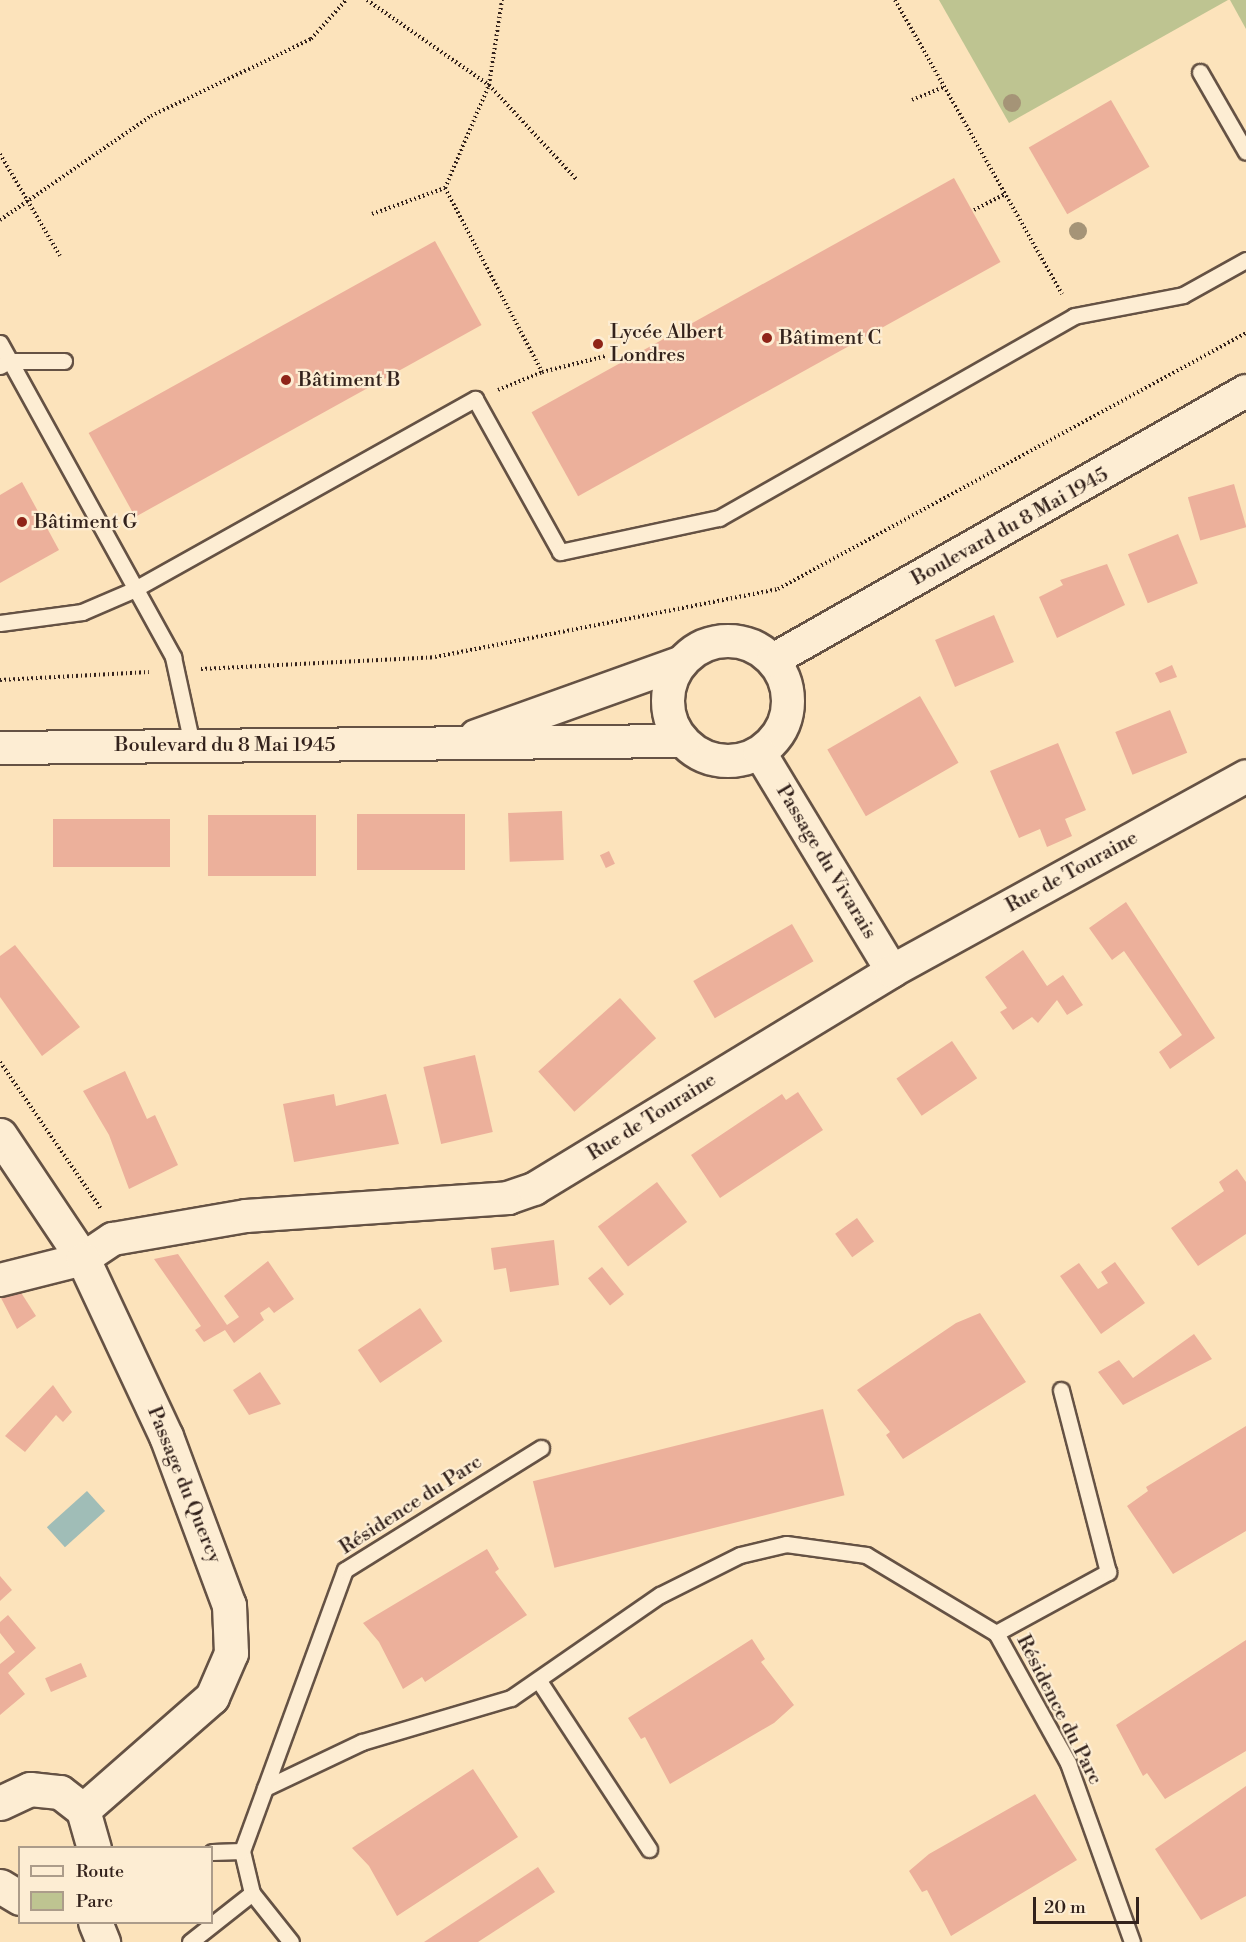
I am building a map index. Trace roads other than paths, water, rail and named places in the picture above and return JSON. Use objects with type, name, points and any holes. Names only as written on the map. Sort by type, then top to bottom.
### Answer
[{"type":"main road","name":"Passage du Quercy","points":[[0,1134],[83,1260],[166,1436],[220,1572],[232,1632],[231,1653],[212,1697],[83,1810]]},
{"type":"main road","points":[[0,1803],[16,1793],[45,1789],[83,1810],[93,1846]]},
{"type":"main road","points":[[95,1924],[103,1942]]},
{"type":"street","name":"Boulevard du 8 Mai 1945","points":[[773,660],[1246,391]]},
{"type":"street","points":[[716,642],[756,647],[773,660],[789,694],[788,713],[773,742],[760,753],[719,761],[683,741],[669,711],[672,678],[680,663],[716,642]]},
{"type":"street","name":"Boulevard du 8 Mai 1945","points":[[450,745],[680,663]]},
{"type":"street","name":"Boulevard du 8 Mai 1945","points":[[0,748],[192,744],[450,745],[683,741]]},
{"type":"street","name":"Passage du Vivarais","points":[[760,753],[892,971]]},
{"type":"street","name":"Rue de Touraine","points":[[0,1280],[83,1260],[113,1239],[246,1216],[508,1198],[534,1189],[892,971],[1246,776]]},
{"type":"lane","points":[[1200,72],[1246,152]]},
{"type":"lane","points":[[0,623],[82,612],[133,590],[475,399],[560,552],[719,518],[1074,316],[1183,295],[1246,260]]},
{"type":"lane","points":[[0,344],[5,363],[176,670],[192,744]]},
{"type":"lane","points":[[5,363],[64,361]]},
{"type":"lane","name":"Résidence du Parc","points":[[996,1633],[1108,1572],[1061,1390]]},
{"type":"lane","name":"Résidence du Parc","points":[[242,1851],[345,1569],[541,1448]]},
{"type":"lane","name":"Résidence du Parc","points":[[265,1788],[362,1742],[511,1698],[539,1681],[660,1595],[740,1556],[786,1544],[866,1555],[996,1633],[1068,1763],[1132,1942]]},
{"type":"lane","points":[[539,1681],[649,1849]]},
{"type":"lane","points":[[213,1852],[242,1851],[252,1893],[291,1942]]},
{"type":"lane","points":[[213,1924],[252,1893]]},
{"type":"lane","points":[[190,1942],[213,1924]]},
{"type":"water","points":[[87,1491],[105,1511],[65,1547],[47,1527]]},
{"type":"place","name":"Bâtiment C","points":[[767,338]]},
{"type":"place","name":"Lycée Albert Londres","points":[[598,344]]},
{"type":"place","name":"Bâtiment B","points":[[286,380]]},
{"type":"place","name":"Bâtiment G","points":[[22,522]]}]
